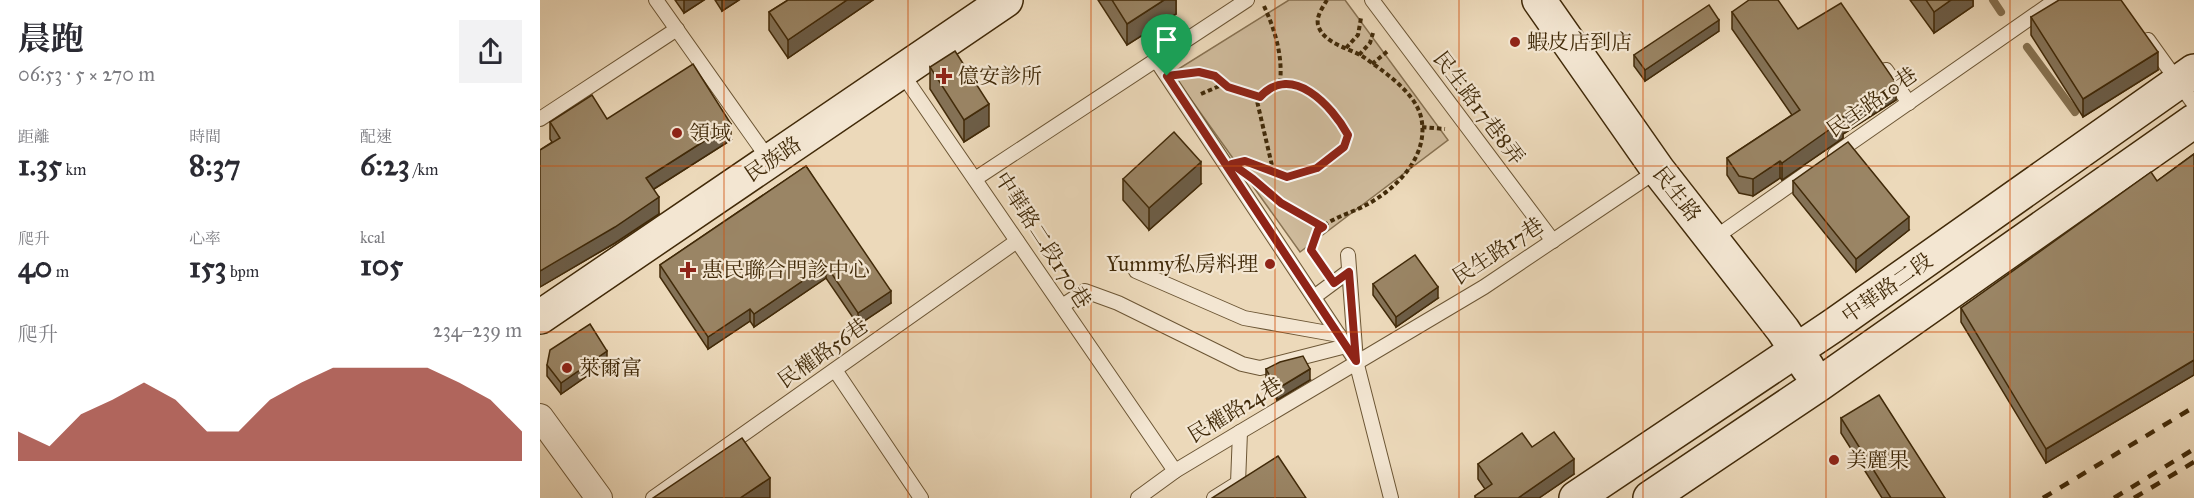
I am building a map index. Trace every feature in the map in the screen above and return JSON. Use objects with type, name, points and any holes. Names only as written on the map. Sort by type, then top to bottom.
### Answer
[{"type":"street","name":"民族路","points":[[540,317],[1006,0]]},
{"type":"street","name":"民生路","points":[[1539,0],[1658,170],[1798,350],[1818,385]]},
{"type":"street","name":"中華路二段","points":[[1576,498],[1798,350],[1981,223],[2189,86]]},
{"type":"street","name":"中華路二段","points":[[1650,498],[1818,385],[2194,121]]},
{"type":"street","points":[[540,417],[599,498]]},
{"type":"lane","points":[[656,0],[770,161]]},
{"type":"lane","name":"中華路二段170巷","points":[[1175,471],[975,179],[1247,0]]},
{"type":"lane","name":"民生路17巷8弄","points":[[1372,0],[1553,241]]},
{"type":"lane","name":"民主路10巷","points":[[1713,239],[2056,0]]},
{"type":"lane","points":[[2138,26],[2189,86]]},
{"type":"lane","points":[[540,119],[677,29]]},
{"type":"lane","points":[[1876,56],[1908,103]]},
{"type":"lane","points":[[1156,60],[1356,361]]},
{"type":"lane","points":[[901,72],[975,179]]},
{"type":"lane","name":"民生路17巷","points":[[1356,361],[1484,287],[1658,170]]},
{"type":"lane","name":"民權路56巷","points":[[653,498],[1017,241]]},
{"type":"lane","points":[[1348,255],[1356,361],[1391,498]]},
{"type":"lane","points":[[1136,272],[1244,318],[1343,341]]},
{"type":"lane","points":[[1314,297],[1349,272]]},
{"type":"lane","points":[[1062,306],[1084,291],[1118,303],[1242,364],[1260,368],[1343,341]]},
{"type":"lane","name":"民權路24巷","points":[[1138,498],[1175,471],[1356,361]]},
{"type":"lane","points":[[835,370],[921,498]]},
{"type":"lane","points":[[1214,498],[1238,483],[1240,432]]},
{"type":"path","points":[[1327,0],[1318,16],[1318,26],[1325,36],[1359,55],[1397,82],[1412,96],[1421,115],[1423,134],[1416,159],[1400,180],[1373,201],[1343,214],[1318,230],[1311,250],[1334,283]]},
{"type":"path","points":[[1262,3],[1270,20],[1282,66],[1280,83]]},
{"type":"path","points":[[1346,48],[1358,35],[1361,16]]},
{"type":"path","points":[[1359,55],[1370,43],[1373,33],[1378,28]]},
{"type":"path","points":[[1372,64],[1392,48]]},
{"type":"path","points":[[1167,76],[1199,72],[1215,76],[1228,87],[1260,97]]},
{"type":"path","points":[[1226,165],[1245,161],[1287,177],[1317,168],[1344,147],[1348,135],[1322,100],[1290,84],[1280,83],[1265,92],[1257,101],[1273,170]]},
{"type":"path","points":[[1422,127],[1451,130]]},
{"type":"path","points":[[1261,185],[1281,203],[1323,227]]},
{"type":"shaded area","points":[[1289,0],[1345,0],[1448,140],[1300,252],[1172,73]]},
{"type":"building","points":[[788,0],[847,0],[788,40],[769,12]]},
{"type":"building","points":[[1112,0],[1164,0],[1127,24]]},
{"type":"building","points":[[1749,0],[1778,0],[1798,29],[1841,3],[1896,83],[1841,118],[1843,120],[1782,163],[1780,161],[1753,179],[1739,176],[1727,158],[1800,110],[1732,12]]},
{"type":"building","points":[[1926,0],[1951,0],[1934,12]]},
{"type":"building","points":[[2059,0],[2121,0],[2158,52],[2083,99],[2031,17]]},
{"type":"building","points":[[1709,5],[1719,20],[1645,70],[1634,55]]},
{"type":"building","points":[[955,51],[989,104],[964,120],[930,67]]},
{"type":"building","points":[[693,64],[731,124],[646,178],[659,197],[615,227],[540,271],[540,150],[560,138],[550,122],[592,95],[607,119]]},
{"type":"building","points":[[1174,132],[1201,162],[1149,208],[1123,179]]},
{"type":"building","points":[[1848,142],[1909,217],[1856,259],[1793,181]]},
{"type":"building","points":[[2194,154],[2194,360],[2046,449],[1961,308],[2151,172],[2157,181]]},
{"type":"building","points":[[806,166],[891,291],[858,313],[826,265],[754,314],[750,309],[708,337],[660,265]]},
{"type":"building","points":[[1415,255],[1438,287],[1396,317],[1373,284]]},
{"type":"building","points":[[590,324],[607,351],[561,383],[547,365],[550,350]]},
{"type":"building","points":[[1303,356],[1310,369],[1277,389],[1266,369],[1280,362]]},
{"type":"building","points":[[1879,395],[1945,498],[1891,498],[1841,418]]},
{"type":"building","points":[[1554,432],[1574,459],[1518,498],[1476,498],[1475,496],[1492,484],[1478,464],[1522,433],[1532,447]]},
{"type":"building","points":[[742,438],[770,478],[740,498],[653,498]]},
{"type":"building","points":[[1278,456],[1306,498],[1212,498]]},
{"type":"waterway","points":[[1993,0],[2001,12]]},
{"type":"waterway","points":[[2027,47],[2075,112]]},
{"type":"railway","points":[[2043,498],[2194,407]]},
{"type":"railway","points":[[2114,498],[2194,449]]},
{"type":"railway","points":[[2134,498],[2194,462]]},
{"type":"place","name":"蝦皮店到店","points":[[1515,42]]},
{"type":"place","name":"億安診所","points":[[944,76]]},
{"type":"place","name":"領域","points":[[677,133]]},
{"type":"place","name":"Yummy私房料理","points":[[1270,264]]},
{"type":"place","name":"惠民聯合門診中心","points":[[688,270]]},
{"type":"place","name":"萊爾富","points":[[567,368]]},
{"type":"place","name":"美麗果","points":[[1834,460]]},
{"type":"route","points":[[1199,72],[1215,76],[1228,87],[1245,94],[1260,97],[1280,83],[1290,84],[1322,100],[1342,124],[1348,135],[1344,147],[1317,168],[1287,177],[1245,161],[1232,164],[1281,203],[1323,227],[1318,230],[1311,250],[1334,283],[1349,272],[1356,361],[1226,165],[1167,76],[1199,72]]}]
